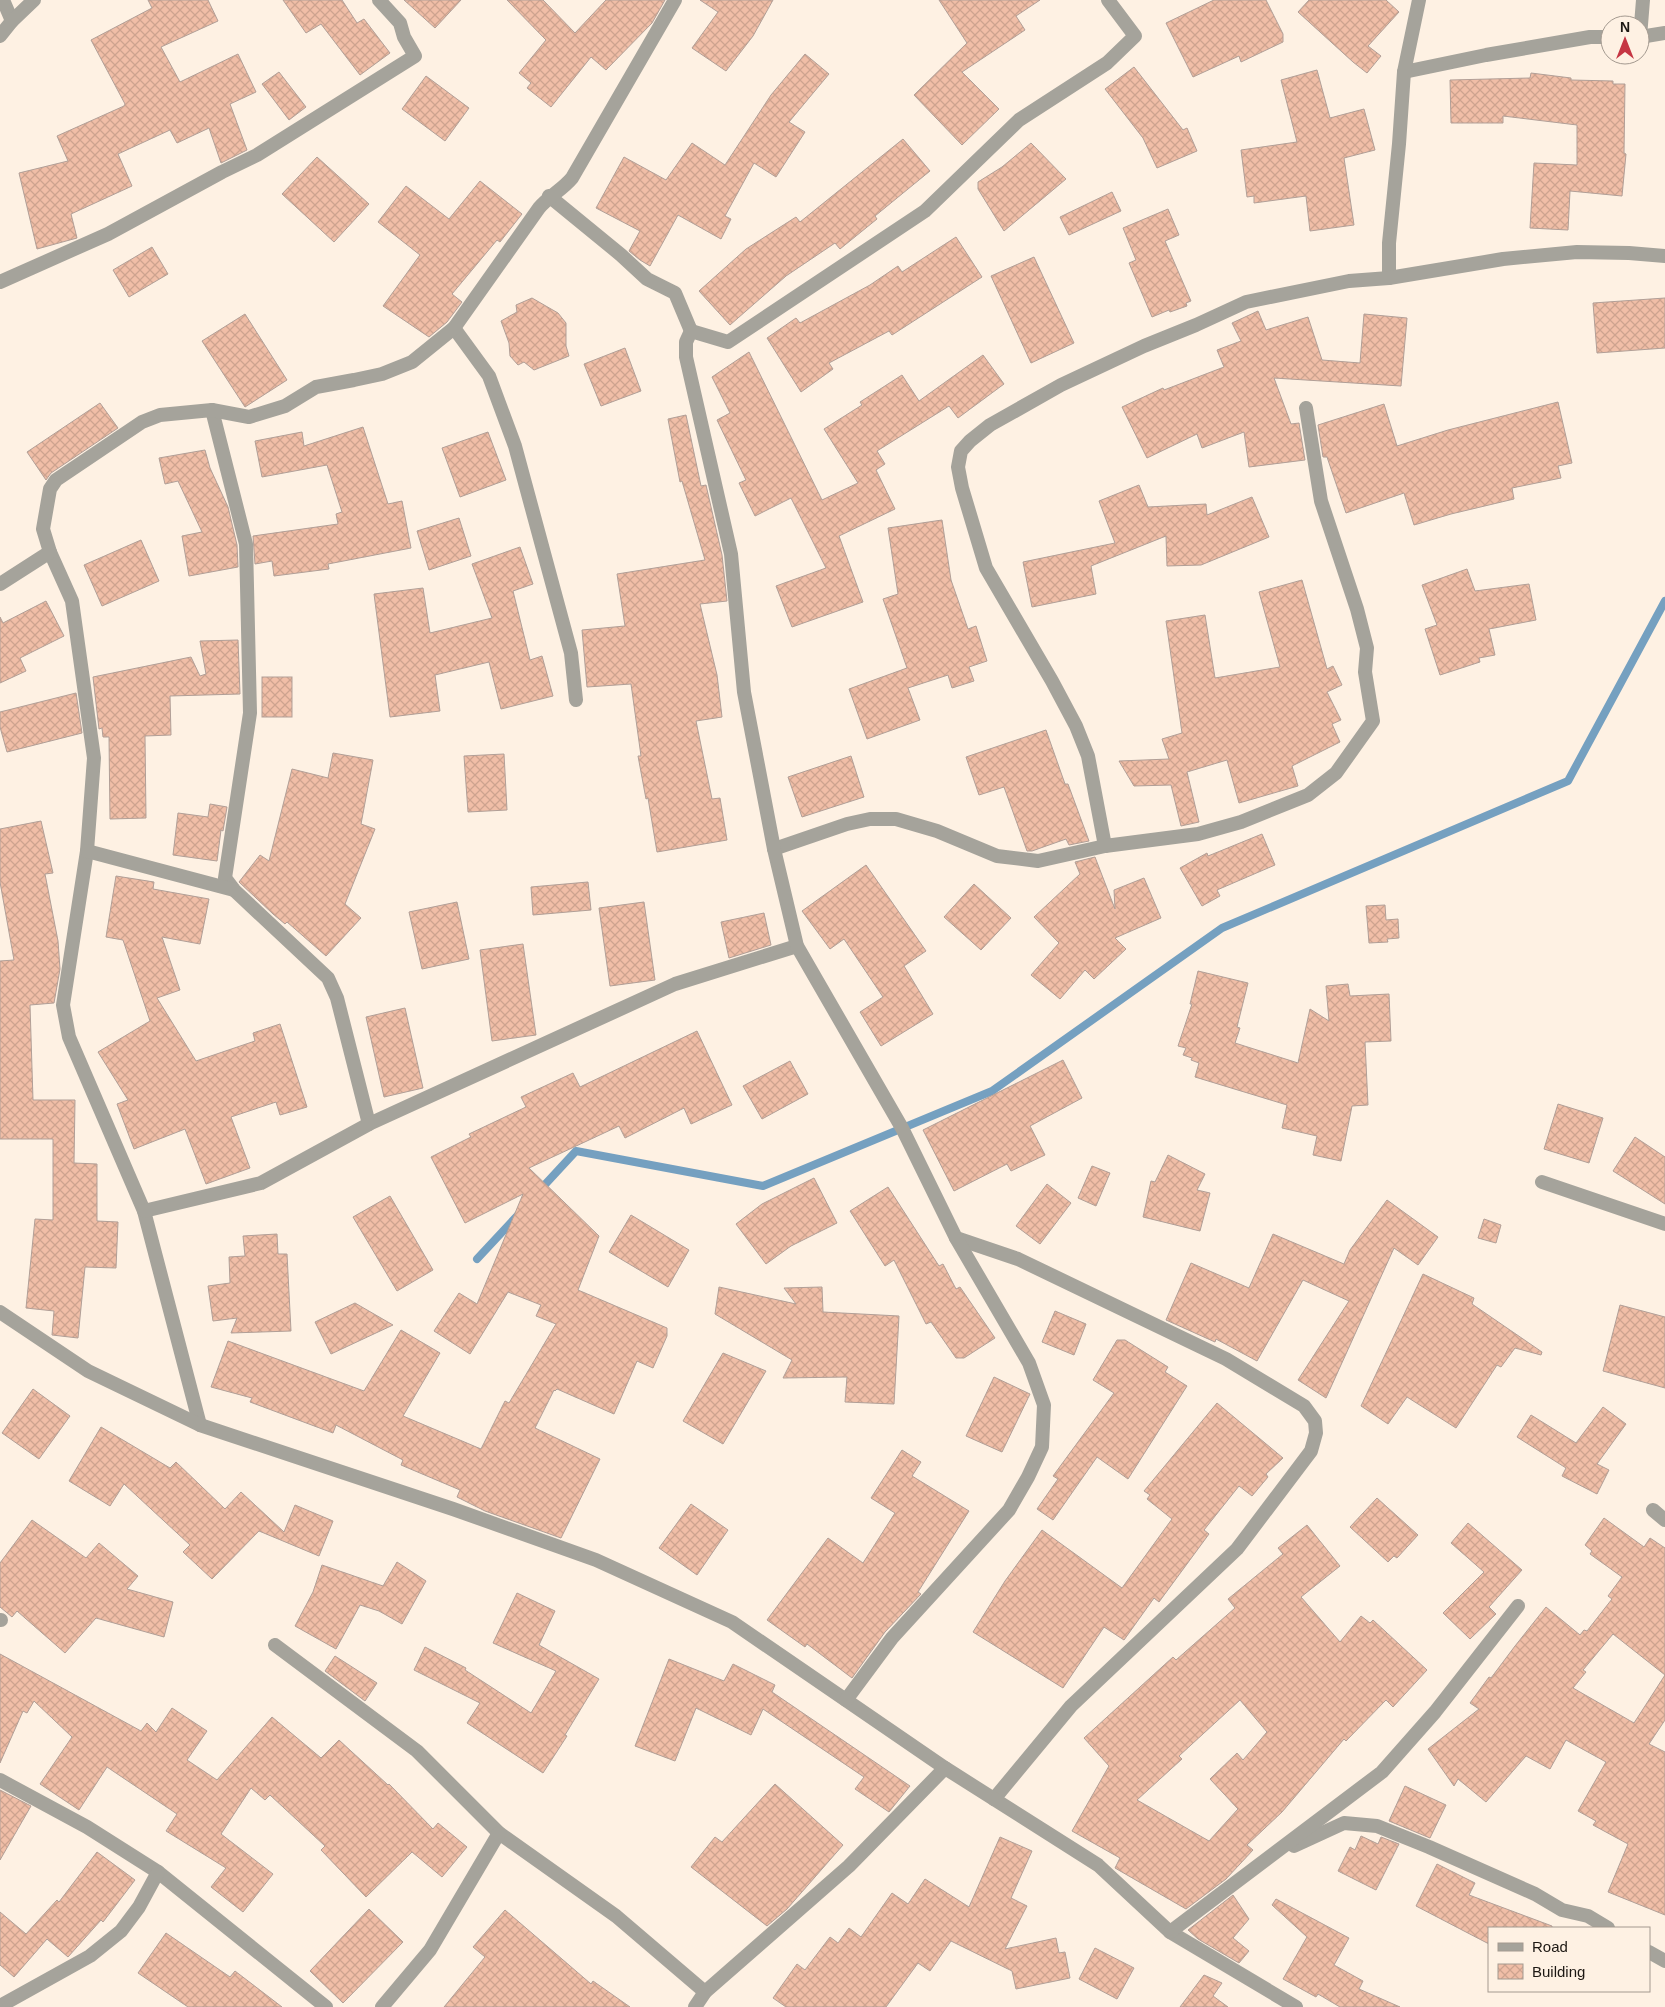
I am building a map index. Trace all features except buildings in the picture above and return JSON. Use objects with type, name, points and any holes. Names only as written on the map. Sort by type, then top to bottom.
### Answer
[{"type":"street","points":[[3,0],[12,21]]},
{"type":"street","points":[[0,36],[12,21],[34,0]]},
{"type":"street","points":[[0,282],[108,234],[222,172],[258,155],[415,56],[404,37],[400,23],[379,0]]},
{"type":"street","points":[[200,1425],[144,1211],[69,1037],[63,1005],[88,851],[94,758],[72,601],[50,552],[43,529],[50,489],[56,480],[142,422],[160,415],[212,410],[249,417],[284,406],[316,386],[382,374],[412,362],[454,328],[549,196],[563,189],[572,178],[675,0]]},
{"type":"street","points":[[691,331],[728,342],[925,211],[1019,120],[1107,62],[1135,36],[1108,0]]},
{"type":"street","points":[[1389,278],[1389,243],[1404,72],[1419,0]]},
{"type":"street","points":[[1642,15],[1643,0]]},
{"type":"street","points":[[1650,35],[1665,33]]},
{"type":"street","points":[[1404,72],[1486,55],[1590,37],[1600,37]]},
{"type":"street","points":[[549,196],[621,255],[647,279],[675,294],[691,331],[686,342],[686,357],[732,554],[744,692],[774,849],[797,946],[902,1128],[956,1238],[1029,1363],[1044,1405],[1042,1447],[1028,1477],[1009,1510],[892,1638],[846,1700]]},
{"type":"street","points":[[1104,846],[1088,756],[1076,726],[986,568],[962,488],[958,467],[961,451],[970,441],[990,424],[1061,385],[1144,346],[1196,326],[1246,302],[1313,290],[1349,280],[1389,278],[1503,259],[1577,252],[1665,256]]},
{"type":"street","points":[[454,328],[489,376],[515,446],[571,653],[576,700]]},
{"type":"street","points":[[774,849],[846,824],[870,819],[896,819],[937,831],[997,856],[1038,861],[1104,846],[1198,834],[1241,822],[1308,795],[1336,773],[1373,722],[1365,672],[1367,648],[1357,609],[1321,501],[1306,408]]},
{"type":"street","points":[[212,410],[246,544],[250,712],[225,878],[234,890],[328,978],[337,998],[369,1124]]},
{"type":"street","points":[[0,584],[50,552]]},
{"type":"street","points":[[88,851],[234,890]]},
{"type":"street","points":[[144,1211],[261,1183],[369,1124],[674,984],[797,946]]},
{"type":"street","points":[[1542,1182],[1665,1224]]},
{"type":"street","points":[[956,1238],[1018,1259],[1226,1359],[1304,1406],[1315,1421],[1316,1432],[1311,1451],[1236,1549],[1071,1706],[994,1799]]},
{"type":"street","points":[[0,1312],[88,1372],[200,1425],[453,1509],[596,1560],[732,1622],[945,1768],[1098,1865],[1170,1932],[1296,2007]]},
{"type":"street","points":[[1653,1510],[1665,1520]]},
{"type":"street","points":[[1170,1932],[1382,1772],[1435,1712],[1518,1606]]},
{"type":"street","points":[[275,1645],[417,1751],[499,1833],[616,1916],[705,1992]]},
{"type":"street","points":[[695,2007],[705,1992],[849,1866],[945,1768]]},
{"type":"street","points":[[0,1780],[87,1826],[158,1872],[326,2007]]},
{"type":"street","points":[[1270,1857],[1344,1823],[1377,1826],[1526,1890],[1562,1910],[1588,1916],[1606,1927]]},
{"type":"street","points":[[382,2007],[430,1950],[499,1833]]},
{"type":"street","points":[[0,2006],[90,1956],[121,1931],[139,1907],[158,1872]]},
{"type":"street","points":[[1650,1952],[1665,1960]]},
{"type":"waterway","points":[[539,1191],[576,1151],[763,1186],[992,1091],[1222,928],[1568,781],[1665,601]]},
{"type":"waterway","points":[[477,1259],[518,1215]]}]
